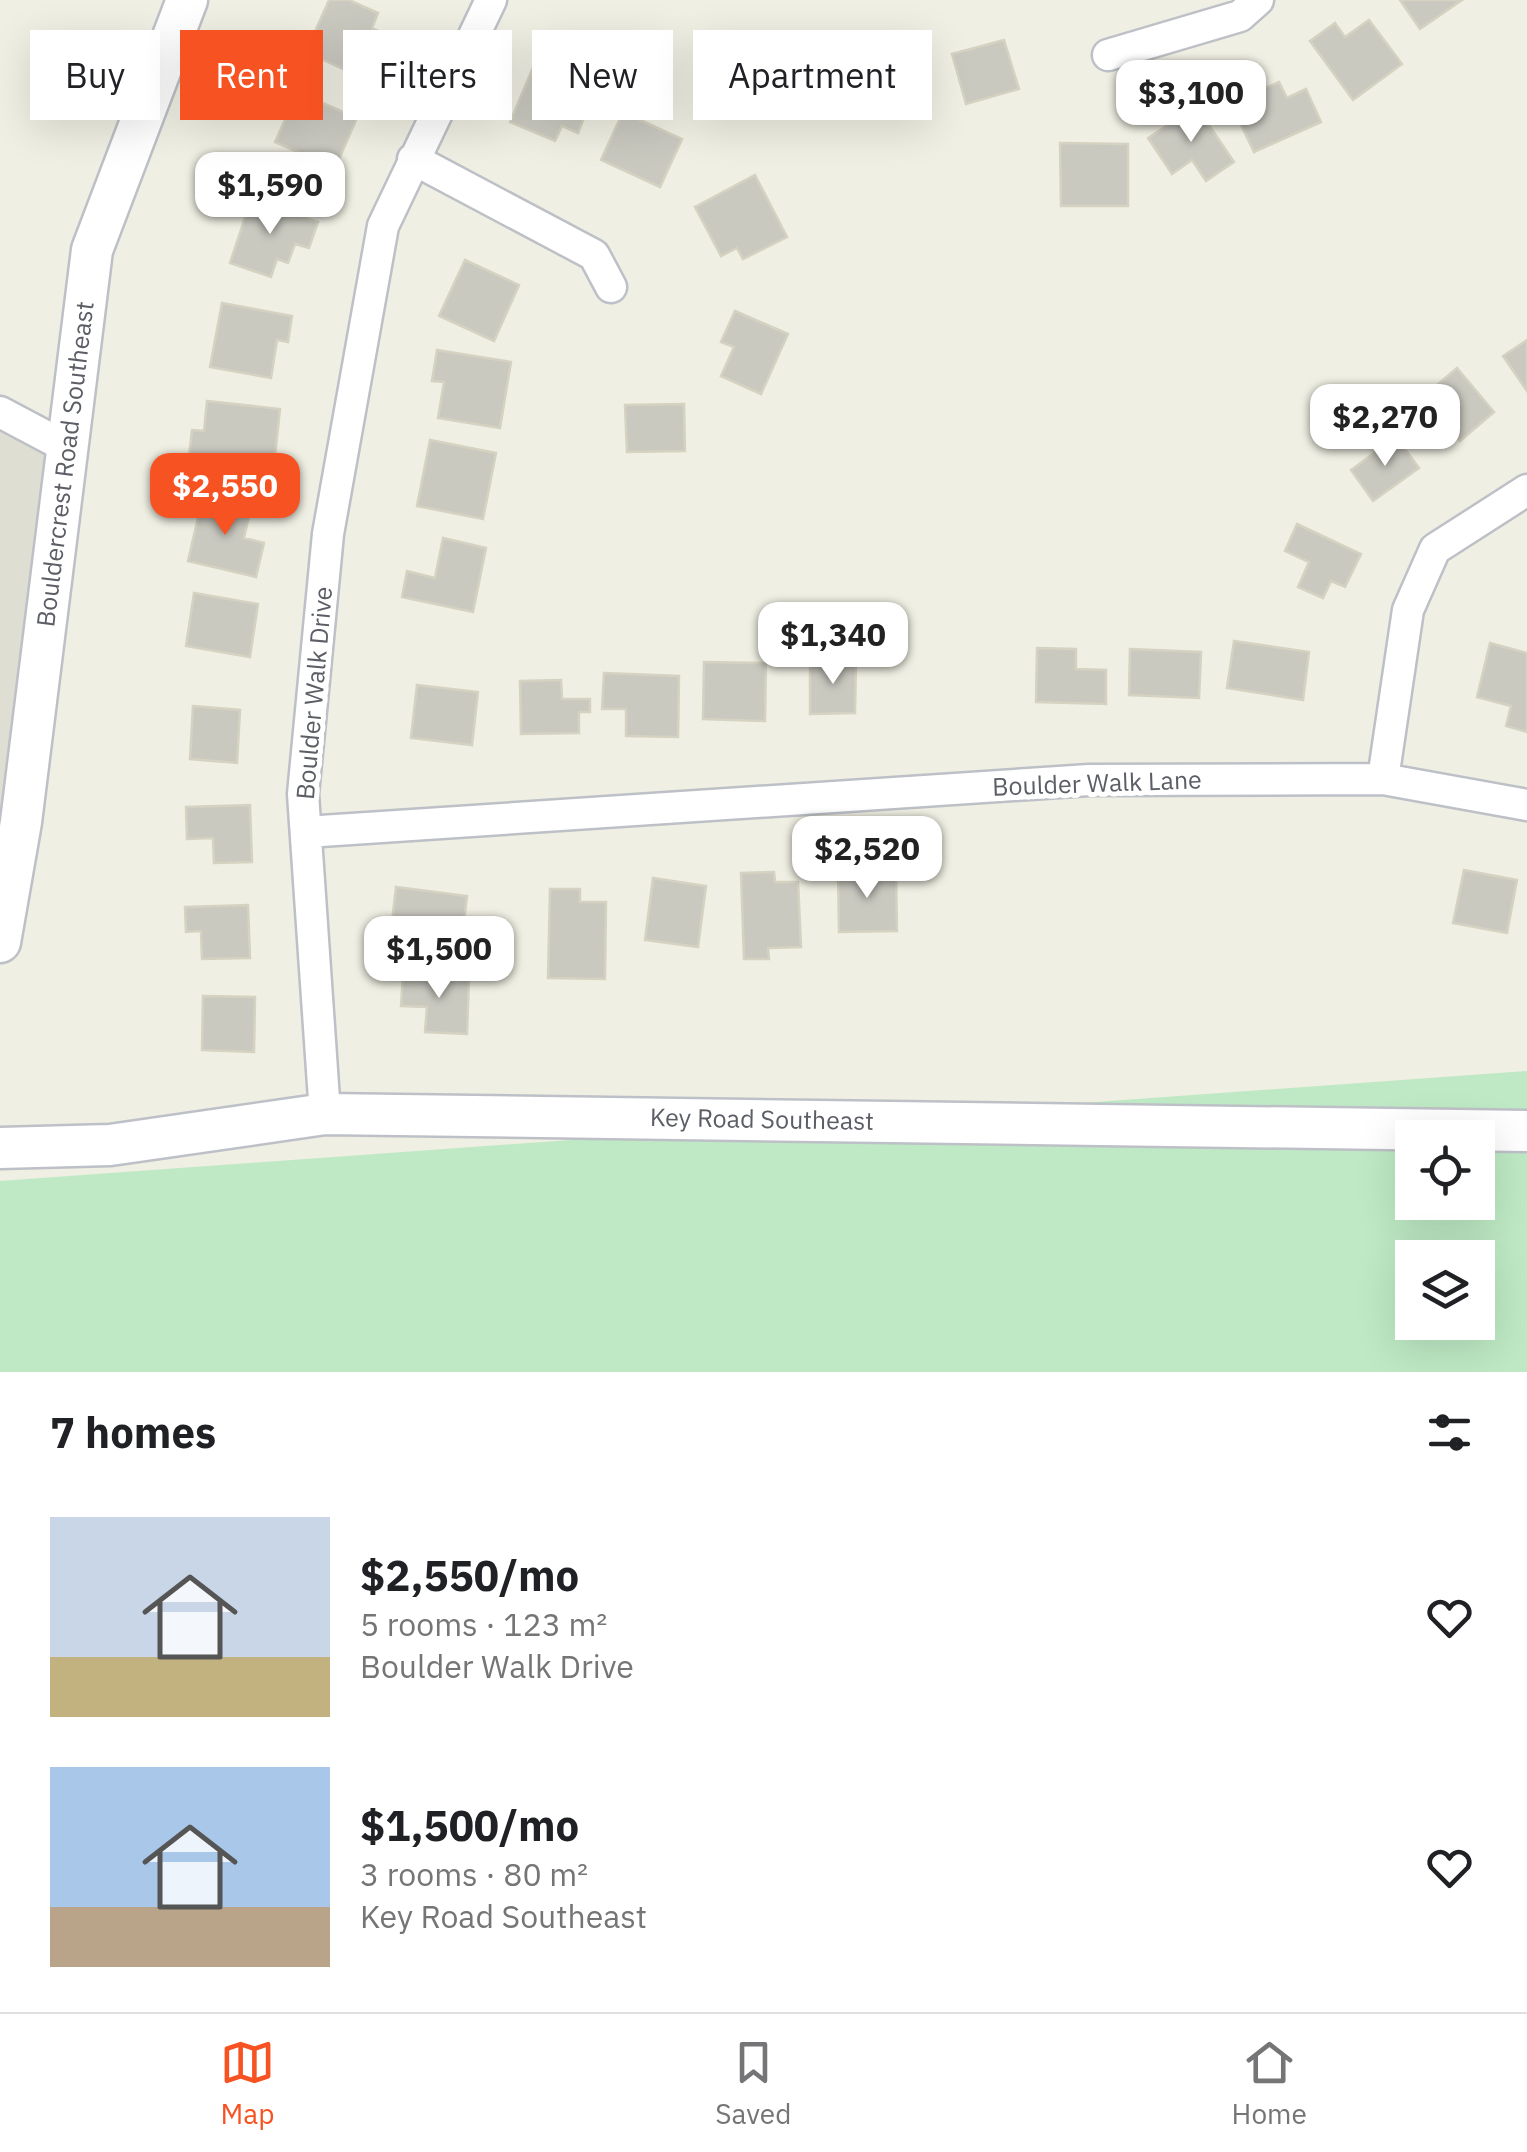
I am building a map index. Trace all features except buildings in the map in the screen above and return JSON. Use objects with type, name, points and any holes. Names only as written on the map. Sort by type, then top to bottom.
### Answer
[{"type":"street","name":"Bouldercrest Road Southeast","points":[[0,942],[21,822],[92,250],[186,0]]},
{"type":"street","name":"Boulder Walk Drive","points":[[325,1114],[304,794],[328,534],[383,226],[491,0]]},
{"type":"street","points":[[1108,55],[1240,16],[1258,0]]},
{"type":"street","points":[[412,160],[594,255],[611,287]]},
{"type":"street","points":[[0,412],[66,447]]},
{"type":"street","points":[[1383,779],[1408,610],[1435,550],[1527,490]]},
{"type":"street","name":"Boulder Walk Lane","points":[[306,832],[1088,780],[1383,779],[1527,804]]},
{"type":"street","name":"Key Road Southeast","points":[[0,1148],[110,1145],[325,1114],[1527,1131]]},
{"type":"shaded area","points":[[0,420],[51,449],[19,731],[0,823]]},
{"type":"green space","points":[[1527,1071],[1527,1372],[0,1372],[0,1181]]}]
